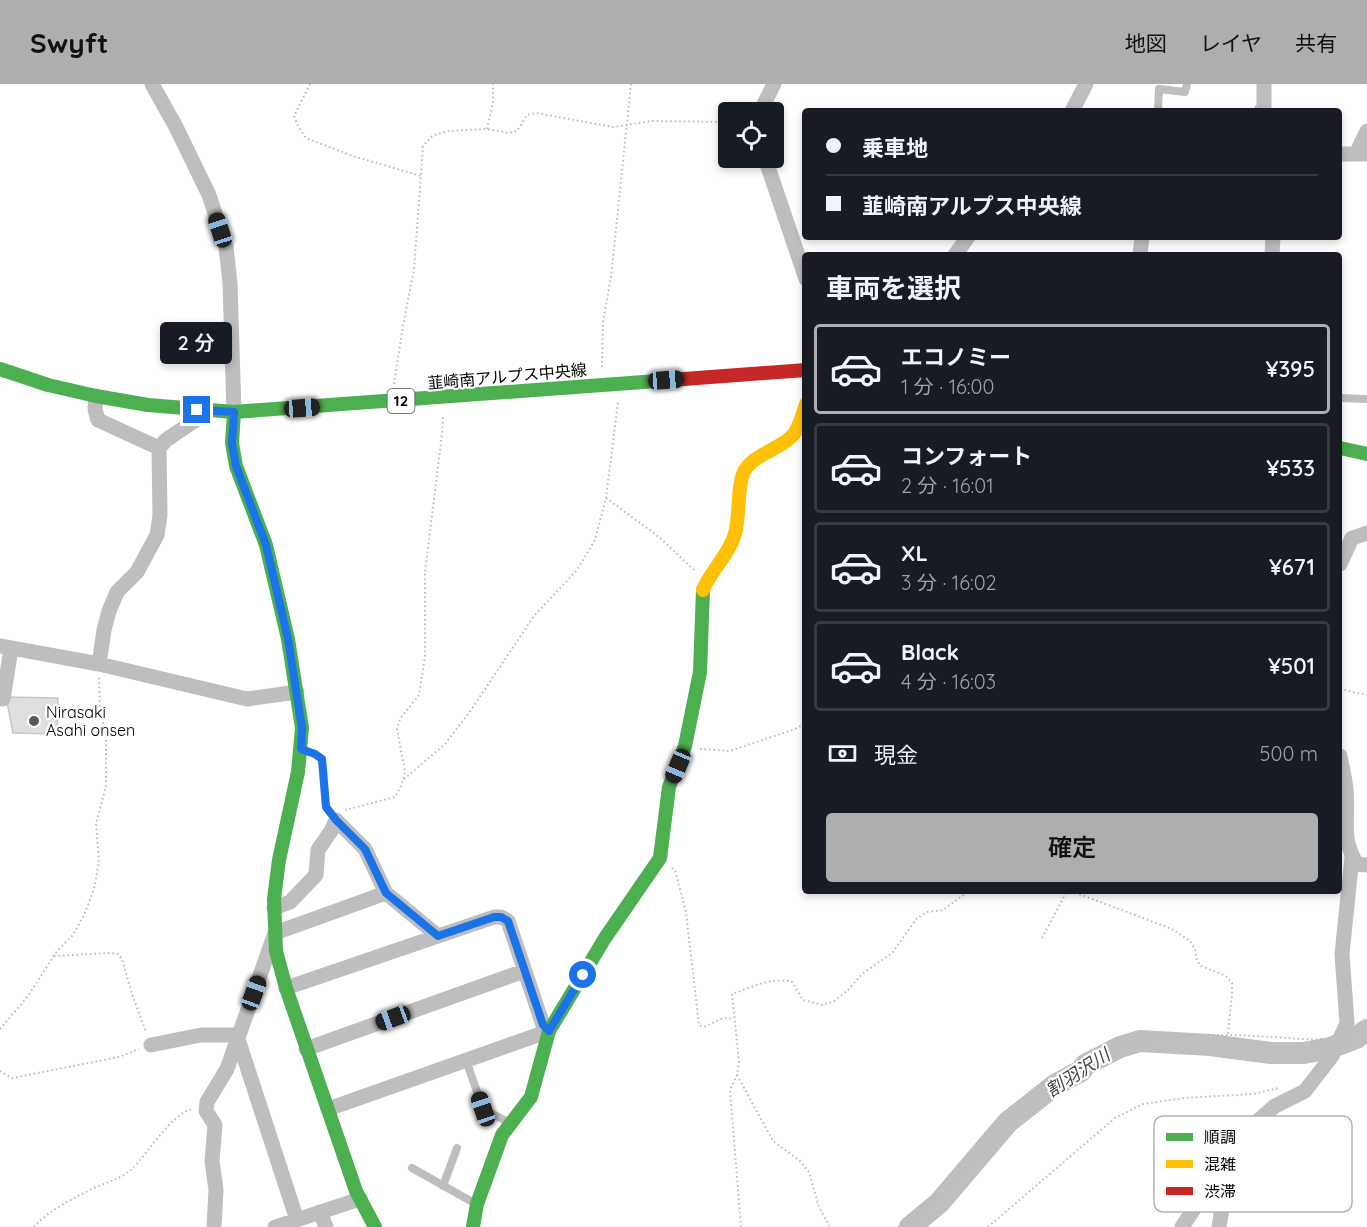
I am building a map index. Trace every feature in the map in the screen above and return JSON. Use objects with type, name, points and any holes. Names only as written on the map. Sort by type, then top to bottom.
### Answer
[{"type":"street","points":[[152,84],[210,195],[226,247],[230,283],[234,412],[232,443],[236,466],[266,545],[288,639],[297,692],[302,728],[301,749],[279,860],[274,908],[280,970],[360,1199],[375,1227]]},
{"type":"street","points":[[765,102],[774,84]]},
{"type":"street","points":[[1074,108],[1086,84]]},
{"type":"street","points":[[1263,108],[1264,84]]},
{"type":"street","points":[[1342,154],[1361,154],[1367,131]]},
{"type":"street","points":[[768,168],[802,267]]},
{"type":"street","name":"韮崎南アルプス中央線","points":[[0,369],[48,385],[96,396],[148,405],[234,412],[802,370]]},
{"type":"street","points":[[96,396],[95,409],[98,420],[159,448]]},
{"type":"street","points":[[99,664],[104,630],[117,592],[137,572],[157,535],[160,515],[159,448],[166,440],[209,411]]},
{"type":"street","points":[[472,1227],[477,1204],[502,1135],[531,1097],[549,1031],[605,938],[660,858],[669,787],[685,746],[700,672],[703,591],[706,582],[730,547],[735,535],[743,474],[748,466],[792,436],[802,416]]},
{"type":"street","points":[[1342,448],[1367,454]]},
{"type":"street","points":[[1342,560],[1352,538],[1367,534]]},
{"type":"street","points":[[3,699],[6,647],[99,664],[247,699],[297,692]]},
{"type":"street","points":[[1342,767],[1346,790],[1346,840],[1357,864],[1367,865]]},
{"type":"street","points":[[274,908],[290,902],[316,875],[318,850],[336,820],[365,849],[386,893],[438,936]]},
{"type":"street","points":[[1264,1116],[1275,1106],[1305,1090],[1332,1056],[1347,1023],[1342,954],[1352,857]]},
{"type":"street","points":[[275,933],[386,893]]},
{"type":"street","points":[[286,988],[494,917],[501,917],[508,921],[543,1025],[549,1031]]},
{"type":"street","points":[[214,1227],[216,1190],[212,1161],[215,1125],[206,1111],[207,1102],[227,1069],[275,933]]},
{"type":"street","points":[[306,1049],[524,971]]},
{"type":"street","points":[[328,1109],[549,1031]]},
{"type":"street","points":[[151,1045],[201,1035],[238,1037]]},
{"type":"street","points":[[238,1037],[297,1220]]},
{"type":"street","points":[[275,1227],[360,1199]]},
{"type":"street","points":[[320,1212],[326,1227]]},
{"type":"street","points":[[1182,1227],[1192,1212]]},
{"type":"street","points":[[1219,1227],[1222,1212]]},
{"type":"lane","points":[[1158,108],[1159,89],[1185,92],[1187,84]]},
{"type":"lane","points":[[1342,398],[1367,399]]},
{"type":"lane","points":[[301,749],[322,759],[326,807],[336,820]]},
{"type":"lane","points":[[466,1060],[483,1109],[510,1123]]},
{"type":"lane","points":[[444,1186],[457,1148]]},
{"type":"lane","points":[[412,1168],[477,1204]]},
{"type":"path","points":[[310,84],[294,116],[306,138],[353,156],[421,176]]},
{"type":"path","points":[[487,129],[493,102],[493,84]]},
{"type":"path","points":[[602,385],[603,322],[611,278],[631,84]]},
{"type":"path","points":[[391,402],[414,269],[423,146],[432,136],[448,131],[487,129],[509,133],[517,131],[527,115],[536,113],[613,127],[651,121],[718,122]]},
{"type":"path","points":[[336,820],[344,810],[394,797],[404,779],[444,745],[469,713],[534,616],[577,570],[595,540],[606,498],[620,383]]},
{"type":"path","points":[[404,779],[405,772],[397,729],[400,718],[418,695],[425,656],[425,572],[442,434],[443,398]]},
{"type":"path","points":[[606,498],[659,537],[706,582]]},
{"type":"path","points":[[0,1029],[28,996],[54,956],[74,935],[94,889],[99,862],[96,824],[106,786],[106,734],[100,711],[99,664]]},
{"type":"path","points":[[1342,689],[1367,695]]},
{"type":"path","points":[[685,746],[720,752],[730,751],[802,725]]},
{"type":"path","points":[[660,858],[675,870],[686,912],[699,1025],[704,1027],[723,1018],[734,1019]]},
{"type":"path","points":[[741,1227],[730,1090],[737,1075],[739,1062],[732,994],[777,980],[792,982],[803,1000],[812,1004],[822,1005],[834,1001],[862,974],[892,953],[917,918],[927,912],[943,909],[965,894]]},
{"type":"path","points":[[1042,938],[1067,894]]},
{"type":"path","points":[[1077,894],[1172,930],[1190,941],[1196,949],[1197,961],[1201,966],[1226,976],[1232,983],[1228,1034]]},
{"type":"path","points":[[0,1071],[12,1078],[119,1057],[151,1045],[122,959],[118,954],[54,956]]},
{"type":"path","points":[[898,1227],[903,1226],[951,1185],[988,1142],[1041,1090],[1099,1055],[1137,1041],[1206,1033],[1319,1040],[1342,1033]]},
{"type":"path","points":[[737,1075],[773,1141],[799,1160],[809,1172],[819,1207],[830,1227]]},
{"type":"path","points":[[988,1227],[1115,1118],[1143,1104],[1184,1098],[1253,1094],[1283,1087]]},
{"type":"path","points":[[34,1227],[44,1216],[71,1200],[120,1178],[134,1167],[157,1138],[188,1109],[207,1107]]},
{"type":"building","name":"Nirasaki Asahi onsen","points":[[6,697],[58,698],[57,734],[13,733]]},
{"type":"waterway","name":"割羽沢川","points":[[910,1227],[939,1203],[1008,1122],[1055,1085],[1081,1071],[1085,1065],[1120,1047],[1140,1041],[1210,1045],[1271,1053],[1304,1053],[1330,1048],[1356,1038],[1367,1030]]},
{"type":"traffic: fast","points":[[0,369],[48,385],[96,396],[148,405],[234,412],[684,379]]},
{"type":"traffic: fast","points":[[234,412],[232,443],[236,466],[266,545],[288,639],[302,728],[298,772],[279,860],[274,899],[276,951],[286,988],[356,1191],[375,1227]]},
{"type":"traffic: fast","points":[[1342,448],[1367,454]]},
{"type":"traffic: fast","points":[[473,1227],[477,1204],[502,1135],[531,1097],[549,1031],[605,938],[660,858],[669,787],[685,746],[700,672],[703,590]]},
{"type":"traffic: slow","points":[[703,590],[729,549],[735,534],[743,474],[747,467],[759,457],[794,434],[802,417]]},
{"type":"traffic: jam","points":[[684,379],[802,370]]},
{"type":"place","name":"Nirasaki Asahi onsen","points":[[34,721]]},
{"type":"route","points":[[197,410],[234,412],[232,443],[236,466],[266,545],[288,639],[302,728],[301,749],[322,759],[326,807],[365,849],[386,893],[438,936],[494,917],[501,917],[508,921],[543,1025],[549,1031],[583,975]]}]
